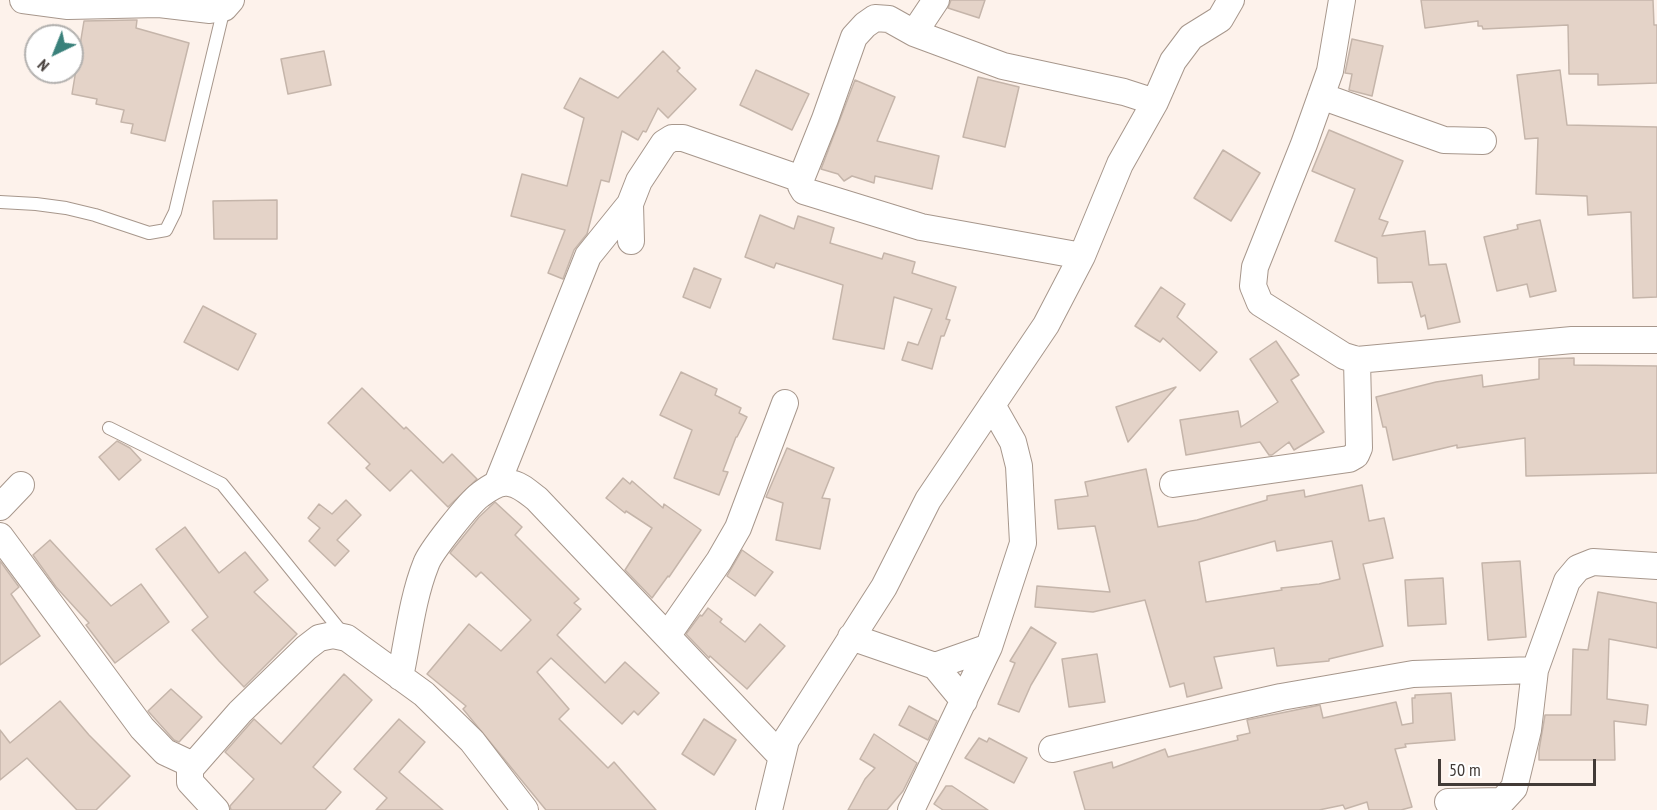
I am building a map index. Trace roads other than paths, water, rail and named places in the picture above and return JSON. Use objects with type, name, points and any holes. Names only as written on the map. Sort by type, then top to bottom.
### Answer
[{"type":"street","points":[[23,0],[68,6],[159,4],[210,10],[228,4]]},
{"type":"street","points":[[914,33],[936,0]]},
{"type":"street","points":[[769,810],[786,740],[884,587],[928,500],[1046,325],[1082,256],[1120,164],[1155,102],[1173,61],[1191,37],[1220,19],[1231,0]]},
{"type":"street","points":[[1342,0],[1330,71],[1304,144],[1255,267],[1253,286],[1260,303],[1344,356],[1357,360],[1572,340],[1657,340]]},
{"type":"street","points":[[1082,256],[921,227],[804,191],[801,179],[854,37],[874,18],[889,19],[914,33],[1003,66],[1124,92],[1155,102]]},
{"type":"street","points":[[1321,96],[1444,140],[1483,141]]},
{"type":"street","points":[[497,484],[588,256],[630,204],[639,181],[664,143],[672,138],[683,138],[801,179]]},
{"type":"street","points":[[630,204],[631,241]]},
{"type":"street","points":[[1173,484],[1349,459],[1356,454],[1359,448],[1357,360]]},
{"type":"street","points":[[666,636],[719,561],[738,528],[785,403]]},
{"type":"street","points":[[911,810],[989,647],[1023,543],[1019,466],[1013,442],[992,405]]},
{"type":"street","points":[[400,677],[416,598],[426,563],[433,550],[478,496],[497,484],[510,483],[523,488],[537,499],[781,756]]},
{"type":"street","points":[[0,507],[21,485]]},
{"type":"street","points":[[0,536],[142,728],[165,752],[193,765]]},
{"type":"street","points":[[1448,802],[1502,801],[1514,788],[1528,730],[1534,670],[1567,581],[1578,568],[1593,562],[1657,566]]},
{"type":"street","points":[[216,810],[190,782],[190,769],[240,712],[306,648],[320,638],[333,635],[347,638],[424,694],[472,741],[525,810]]},
{"type":"street","points":[[851,637],[935,666],[964,700]]},
{"type":"street","points":[[935,666],[989,647]]},
{"type":"street","points":[[1052,749],[1281,697],[1413,674],[1534,670]]},
{"type":"street","points":[[758,733],[796,724]]},
{"type":"lane","points":[[0,202],[66,208],[149,233],[166,230],[175,212],[228,4]]},
{"type":"lane","points":[[109,428],[222,484],[347,638]]}]
